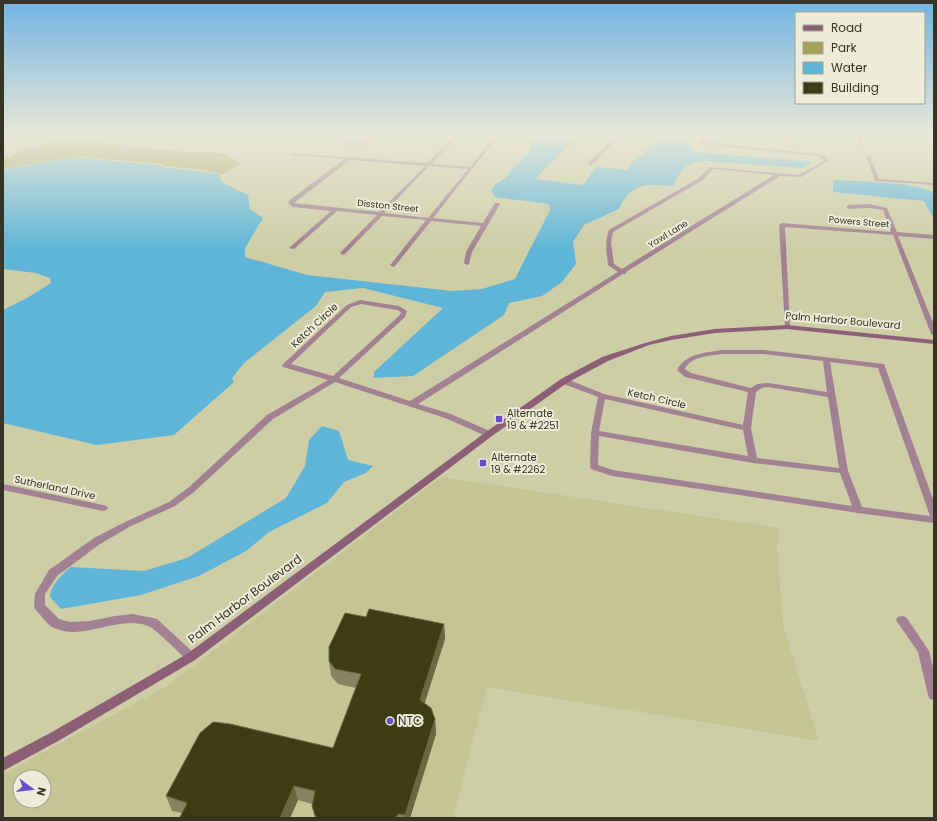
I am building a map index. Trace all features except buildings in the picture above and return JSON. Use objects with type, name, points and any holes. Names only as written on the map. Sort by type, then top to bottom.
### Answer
[{"type":"main road","name":"Palm Harbor Boulevard","points":[[3,765],[56,736],[191,657],[489,434],[564,381],[605,358],[628,349],[671,338],[715,331],[787,327],[934,342]]},
{"type":"street","name":"Disston Street","points":[[328,172],[290,203],[293,205],[381,213],[484,225]]},
{"type":"street","points":[[343,253],[420,172]]},
{"type":"street","points":[[393,265],[468,172]]},
{"type":"street","points":[[624,273],[611,265],[609,235],[615,227],[701,179],[708,172]]},
{"type":"street","points":[[763,172],[799,176],[806,172]]},
{"type":"street","points":[[874,172],[877,180],[934,184]]},
{"type":"street","name":"Yawl Lane","points":[[413,404],[624,273],[779,174]]},
{"type":"street","points":[[467,263],[468,252],[497,204]]},
{"type":"street","points":[[849,207],[869,206],[885,210],[934,334]]},
{"type":"street","points":[[292,248],[336,209]]},
{"type":"street","name":"Powers Street","points":[[787,327],[782,225],[934,237]]},
{"type":"street","name":"Ketch Circle","points":[[334,379],[403,316],[404,311],[399,308],[368,302],[353,304],[286,365],[413,404],[448,416],[489,434]]},
{"type":"street","points":[[831,395],[768,385],[760,386],[752,391],[688,375],[681,370],[684,364],[694,357],[722,352],[764,352],[826,358],[881,366],[934,515]]},
{"type":"street","points":[[826,358],[844,471],[858,510]]},
{"type":"street","points":[[191,657],[153,622],[132,618],[115,620],[90,626],[70,627],[55,623],[39,606],[40,594],[53,573],[97,541],[128,524],[172,504],[191,490],[270,417],[334,379]]},
{"type":"street","name":"Ketch Circle","points":[[564,381],[602,396],[748,428]]},
{"type":"street","points":[[752,391],[748,428],[753,460]]},
{"type":"street","points":[[602,396],[595,433],[594,466],[612,473],[934,520]]},
{"type":"street","points":[[595,433],[753,460],[844,471]]},
{"type":"street","name":"Sutherland Drive","points":[[3,487],[103,508]]},
{"type":"street","points":[[902,620],[922,651],[934,695]]},
{"type":"shaded area","points":[[441,477],[779,528],[777,547],[783,625],[819,741],[487,687],[453,818],[3,818],[3,774],[12,769],[12,809],[52,809],[52,769],[12,769],[169,685]]},
{"type":"green space","points":[[214,172],[226,172],[223,174]]},
{"type":"water","points":[[3,172],[205,172],[219,174],[221,182],[248,195],[250,209],[263,218],[245,248],[245,257],[307,275],[452,291],[482,289],[515,279],[550,210],[549,204],[495,197],[491,190],[496,184],[510,172],[542,172],[535,179],[583,185],[592,172],[680,172],[673,186],[648,185],[635,189],[624,200],[619,209],[584,225],[573,242],[576,264],[562,282],[542,296],[509,303],[504,315],[413,376],[374,378],[374,372],[443,308],[363,288],[325,292],[316,306],[244,363],[232,378],[234,382],[174,435],[97,445],[3,423],[3,310],[27,298],[51,283],[50,278],[36,273],[3,269]]},
{"type":"water","points":[[833,180],[901,184],[926,189],[934,193],[934,219],[924,201],[833,192]]},
{"type":"water","points":[[322,426],[339,431],[348,460],[373,466],[366,473],[344,482],[327,503],[269,532],[246,551],[199,576],[141,595],[61,609],[50,597],[55,584],[71,567],[144,571],[187,558],[286,498],[305,466],[309,440]]},
{"type":"place","name":"Alternate 19 & #2251","points":[[499,419]]},
{"type":"place","name":"Alternate 19 & #2262","points":[[483,463]]},
{"type":"place","name":"NTC","points":[[390,721]]}]
